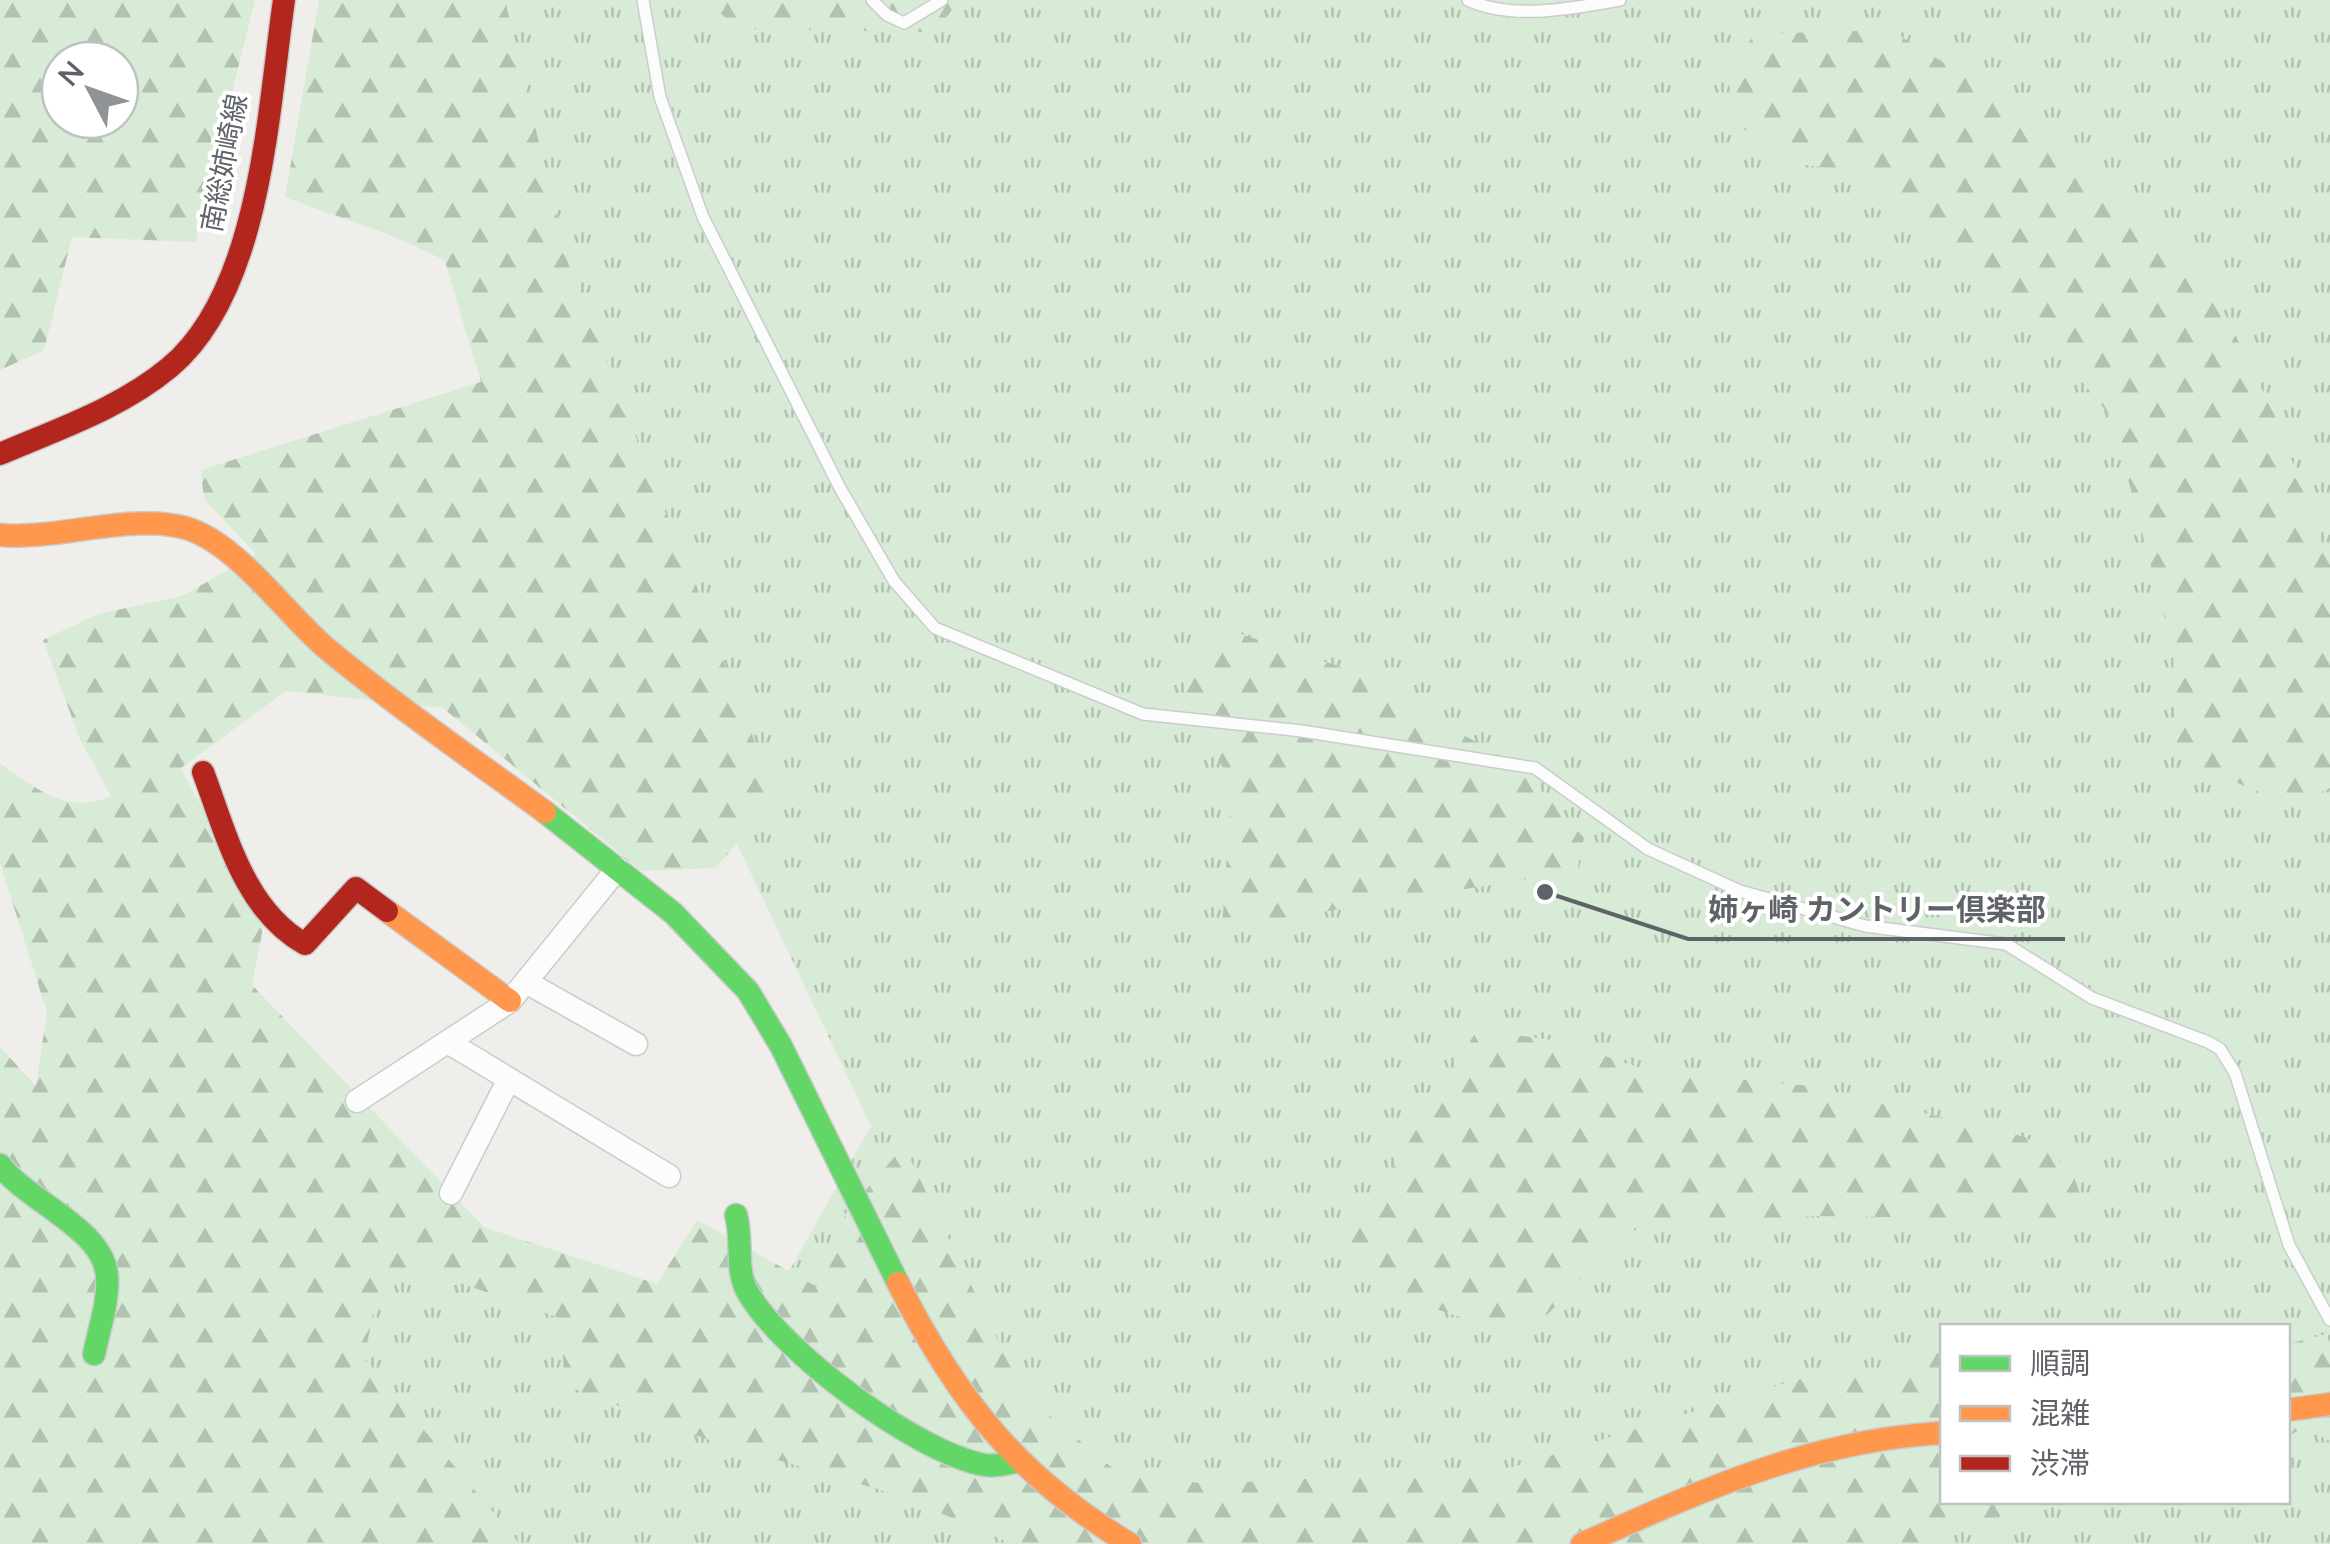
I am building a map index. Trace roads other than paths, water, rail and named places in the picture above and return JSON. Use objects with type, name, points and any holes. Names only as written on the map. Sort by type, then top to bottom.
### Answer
[{"type":"street","name":"南総姉崎線","points":[[0,454],[118,399],[192,344],[224,288],[244,233],[284,0]]},
{"type":"street","points":[[0,535],[26,540],[162,524],[198,532],[324,646],[618,868],[703,938],[750,994],[922,1322],[984,1424],[1015,1462],[1066,1507],[1130,1544]]},
{"type":"street","points":[[203,772],[250,890],[292,940],[305,944],[356,888],[510,1002]]},
{"type":"street","points":[[357,1101],[451,1044],[510,1002],[618,868]]},
{"type":"street","points":[[526,982],[636,1044]]},
{"type":"street","points":[[451,1044],[669,1176]]},
{"type":"street","points":[[451,1192],[509,1078]]},
{"type":"street","points":[[0,1165],[24,1196],[80,1228],[104,1255],[108,1273],[94,1354]]},
{"type":"street","points":[[736,1215],[742,1230],[746,1288],[796,1348],[888,1423],[992,1469],[1015,1462]]},
{"type":"street","points":[[2290,1410],[2330,1404]]},
{"type":"street","points":[[1582,1544],[1725,1480],[1814,1447],[1900,1433],[1940,1432]]},
{"type":"lane","points":[[643,0],[660,98],[703,217],[840,488],[894,582],[935,628],[1142,714],[1320,733],[1535,768],[1648,849],[1740,891],[1865,926],[2006,944],[2081,992],[2208,1042],[2220,1049],[2235,1073],[2290,1245],[2330,1320]]},
{"type":"lane","points":[[872,0],[887,15],[904,23],[942,0]]},
{"type":"lane","points":[[1468,0],[1486,8],[1519,11],[1620,0]]},
{"type":"place","name":"姉ヶ崎 カントリー倶楽部","points":[[1545,892]]}]
